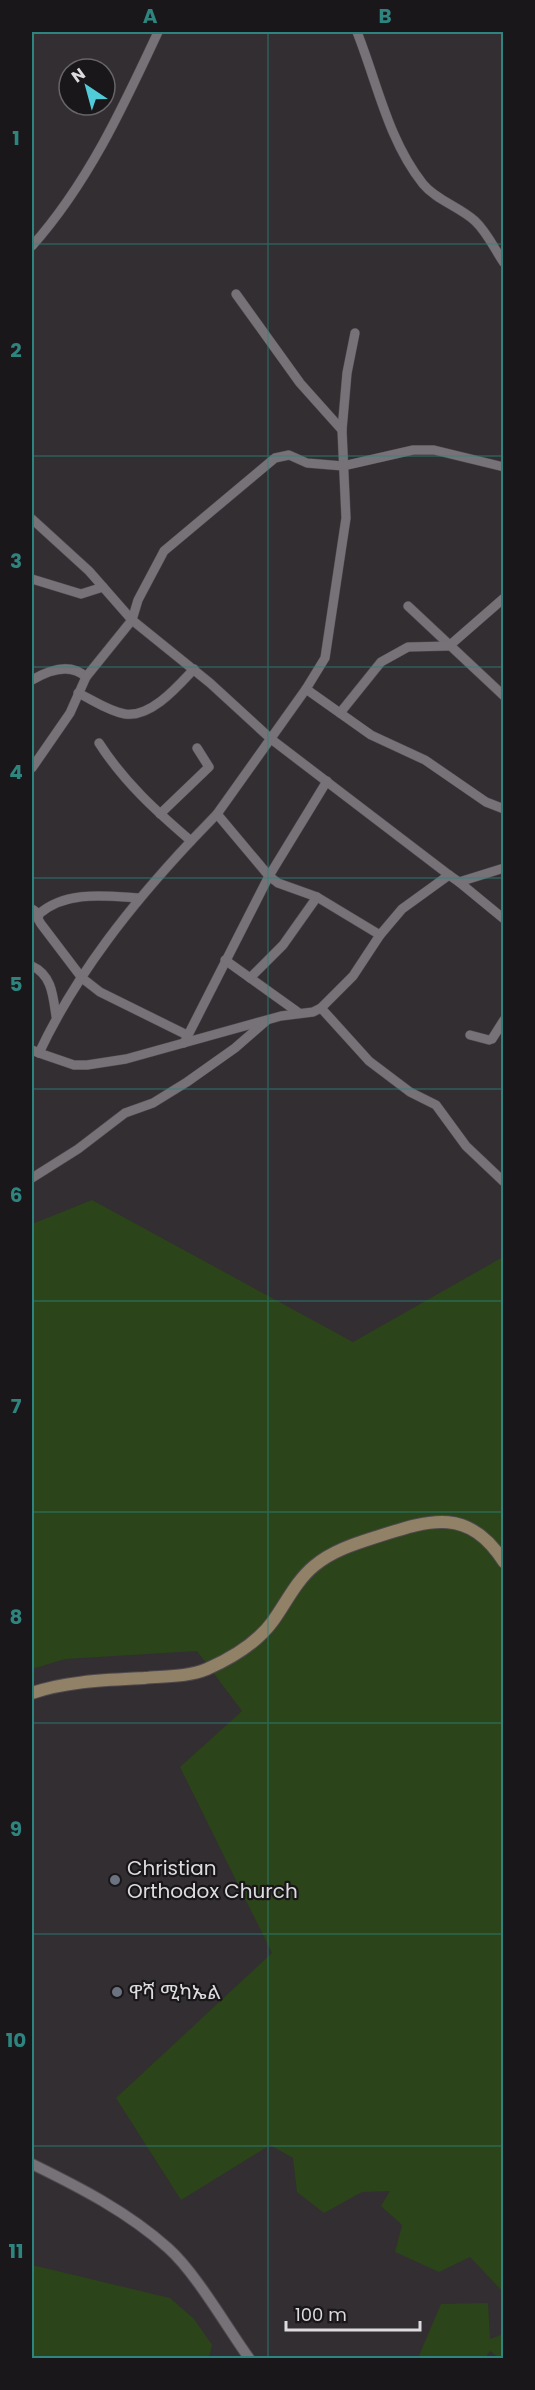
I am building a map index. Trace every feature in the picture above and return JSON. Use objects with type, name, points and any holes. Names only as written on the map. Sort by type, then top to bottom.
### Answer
[{"type":"main road","points":[[32,1694],[45,1688],[71,1684],[180,1676],[205,1670],[234,1656],[272,1623],[313,1566],[344,1548],[419,1523],[450,1522],[474,1531],[487,1540],[504,1562]]},
{"type":"street","points":[[32,246],[50,226],[96,158],[130,93],[158,32]]},
{"type":"street","points":[[357,32],[391,129],[413,171],[425,187],[476,222],[504,263]]},
{"type":"street","points":[[236,294],[300,383],[342,430]]},
{"type":"street","points":[[355,333],[347,373],[342,430],[346,518],[337,592],[325,658],[306,689],[217,814],[139,898],[56,1016],[35,1051],[74,1065],[87,1065],[126,1059],[185,1039],[267,1019],[313,1012],[321,1008],[353,976],[380,934],[402,909],[449,875]]},
{"type":"street","points":[[32,768],[70,713],[86,677],[132,620],[138,600],[164,550],[275,458],[289,455],[307,463],[343,466],[413,450],[434,450],[504,467]]},
{"type":"street","points":[[32,519],[89,571],[132,620],[194,669],[271,739],[504,919]]},
{"type":"street","points":[[32,579],[81,594],[103,587]]},
{"type":"street","points":[[340,713],[381,662],[408,647],[448,646],[504,598]]},
{"type":"street","points":[[408,606],[448,646],[504,696]]},
{"type":"street","points":[[32,680],[49,671],[64,668],[74,669],[86,677]]},
{"type":"street","points":[[78,693],[110,710],[136,715],[168,697],[194,669]]},
{"type":"street","points":[[306,689],[371,735],[425,760],[486,802],[504,809]]},
{"type":"street","points":[[99,743],[115,768],[160,814],[191,841]]},
{"type":"street","points":[[160,814],[209,767],[196,748]]},
{"type":"street","points":[[185,1039],[269,876],[327,781]]},
{"type":"street","points":[[217,814],[269,876],[278,883],[317,897],[380,934]]},
{"type":"street","points":[[459,882],[504,868]]},
{"type":"street","points":[[139,898],[84,896],[34,913],[82,978],[100,992],[185,1039]]},
{"type":"street","points":[[250,978],[283,945],[317,897]]},
{"type":"street","points":[[225,960],[299,1013]]},
{"type":"street","points":[[32,966],[44,974],[52,989],[56,1016]]},
{"type":"street","points":[[321,1008],[369,1061],[410,1092],[436,1106],[473,1154],[504,1182]]},
{"type":"street","points":[[32,1178],[78,1149],[125,1113],[153,1103],[187,1082],[235,1048],[267,1019]]},
{"type":"street","points":[[470,1035],[492,1039],[504,1020]]},
{"type":"street","points":[[32,2164],[86,2191],[140,2226],[169,2249],[249,2358]]},
{"type":"green space","points":[[92,1200],[353,1342],[503,1257],[503,2292],[470,2257],[439,2272],[395,2252],[402,2225],[381,2206],[390,2191],[362,2192],[324,2213],[297,2192],[293,2158],[270,2145],[181,2200],[116,2098],[272,1953],[180,1767],[242,1711],[197,1651],[65,1659],[32,1669],[32,1224]]},
{"type":"green space","points":[[32,2265],[170,2298],[194,2319],[212,2345],[209,2358],[32,2358]]},
{"type":"green space","points":[[488,2303],[490,2339],[501,2335],[503,2326],[503,2358],[499,2358],[490,2351],[485,2358],[418,2358],[441,2304]]},
{"type":"place","name":"Christian Orthodox Church","points":[[115,1880]]},
{"type":"place","name":"ዋሻ ሚካኤል","points":[[117,1992]]}]
